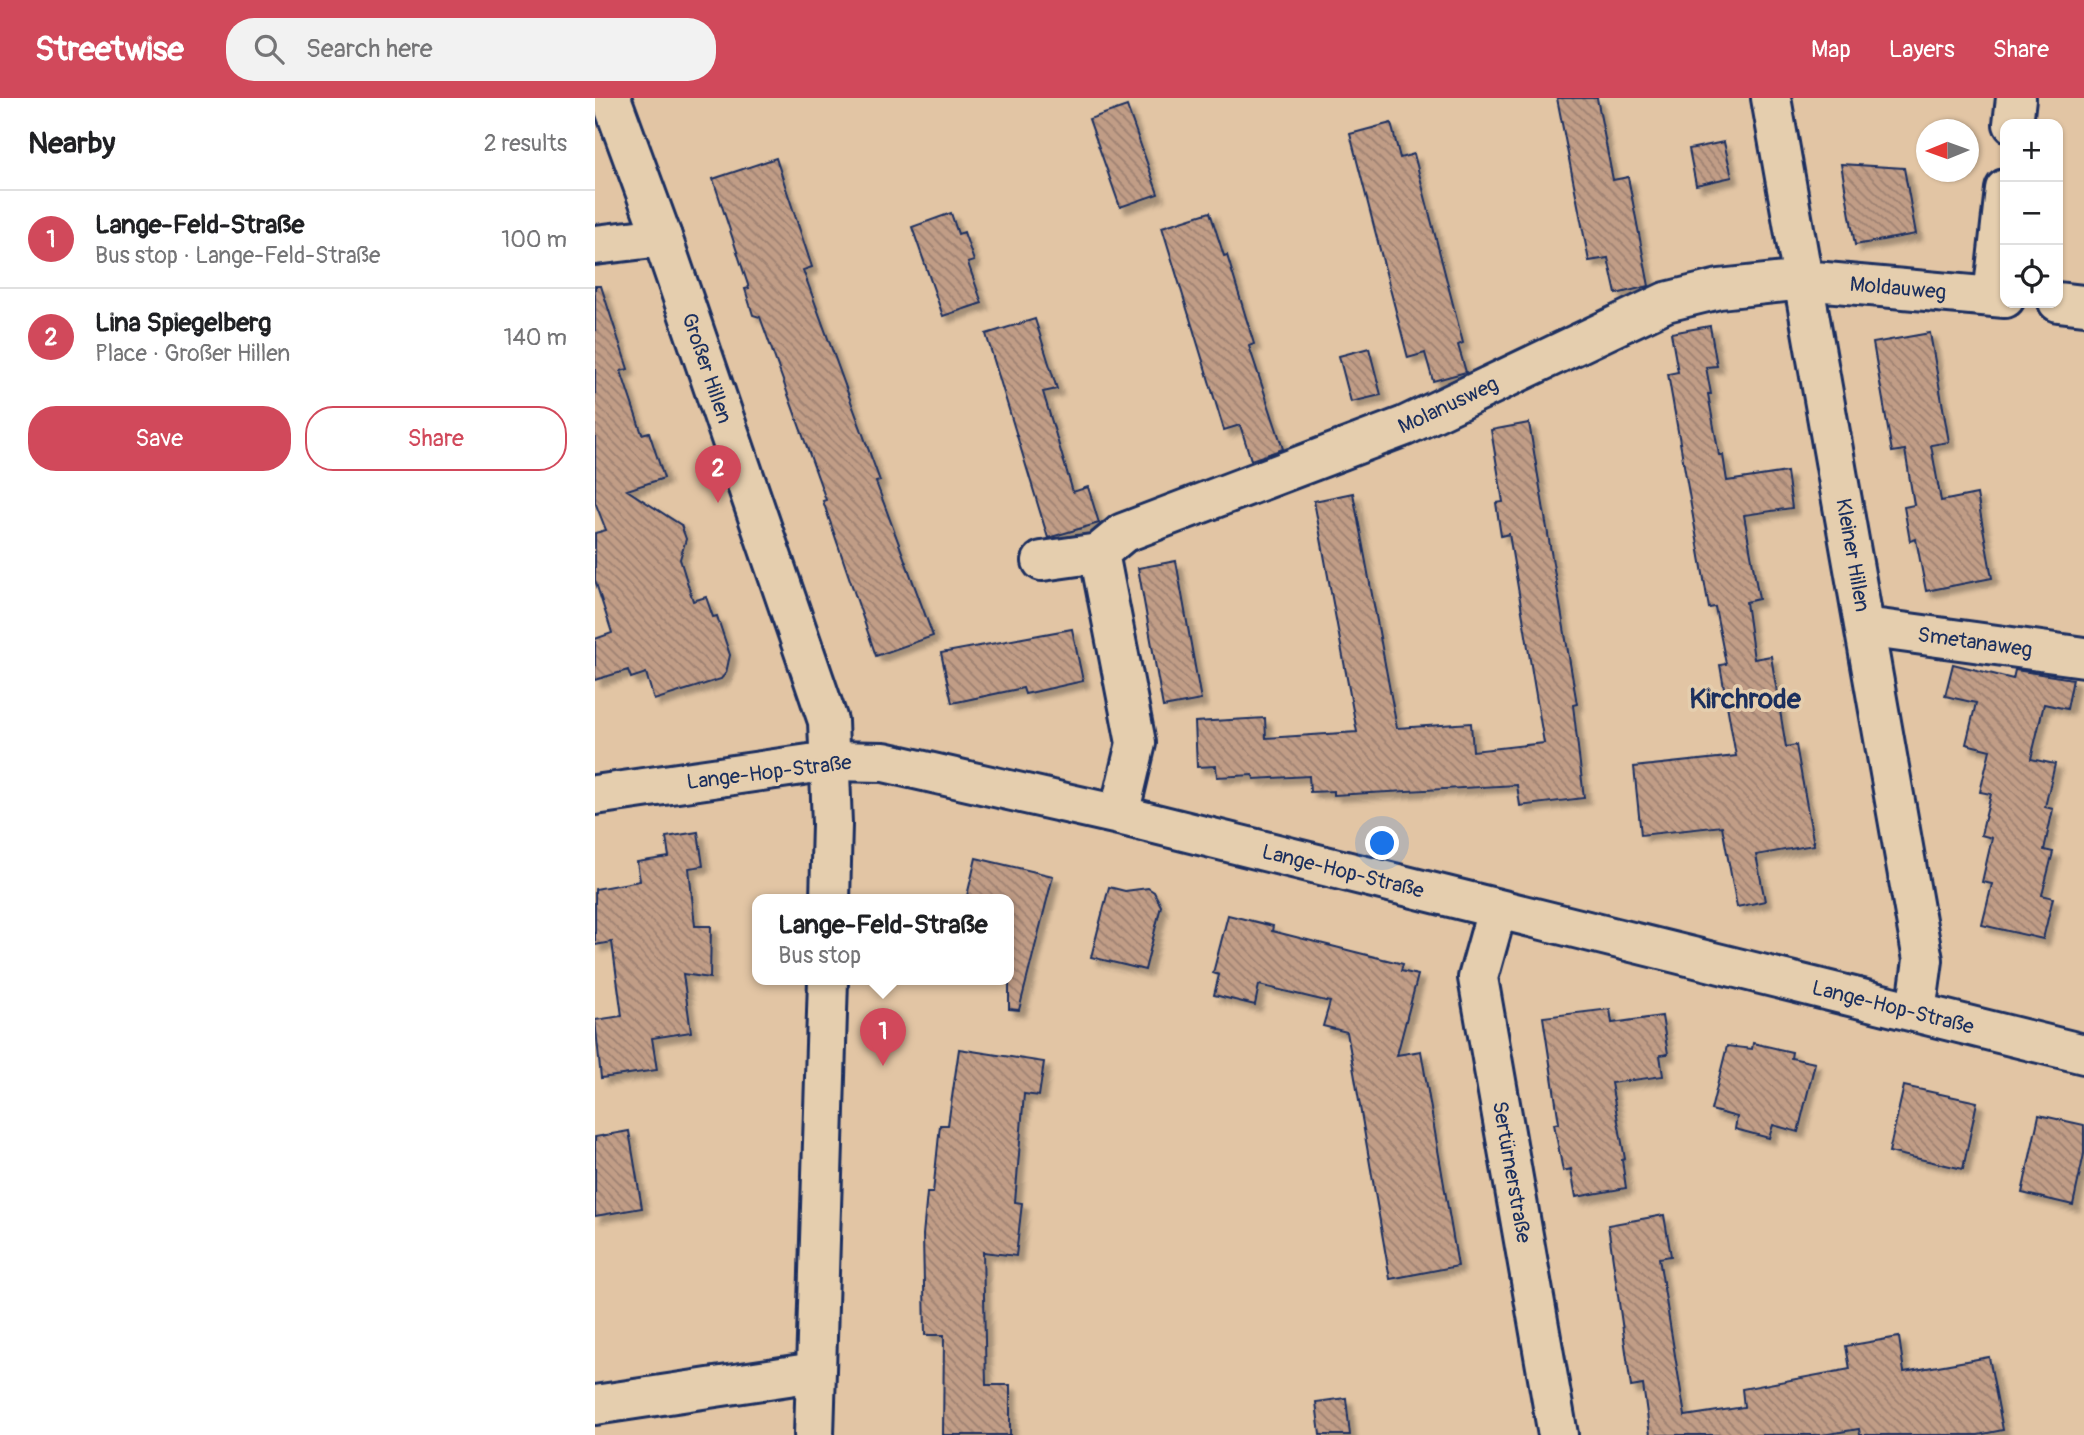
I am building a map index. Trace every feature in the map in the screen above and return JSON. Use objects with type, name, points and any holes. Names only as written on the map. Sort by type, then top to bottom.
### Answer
[{"type":"street","name":"Großer Hillen","points":[[611,98],[662,237],[828,720],[830,894]]},
{"type":"street","name":"Kleiner Hillen","points":[[1771,98],[1923,960],[1916,1012]]},
{"type":"street","points":[[2014,119],[2016,98]]},
{"type":"street","points":[[595,245],[662,237]]},
{"type":"street","name":"Moldauweg","points":[[1803,280],[1999,298],[2002,245]]},
{"type":"street","name":"Molanusweg","points":[[1042,561],[1099,552],[1123,533],[1405,426],[1666,302],[1719,289],[1803,280]]},
{"type":"street","points":[[2063,303],[2084,305]]},
{"type":"street","points":[[1099,552],[1136,743],[1119,815]]},
{"type":"street","name":"Smetanaweg","points":[[1865,627],[2084,657]]},
{"type":"street","name":"Lange-Hop-Straße","points":[[595,795],[830,761],[884,762],[1119,815],[2084,1054]]},
{"type":"street","name":"Sertürnerstraße","points":[[1497,910],[1478,978],[1558,1435]]},
{"type":"street","points":[[814,1435],[828,985]]},
{"type":"street","points":[[595,1405],[815,1372]]},
{"type":"building","points":[[1557,98],[1597,98],[1613,180],[1628,177],[1649,286],[1616,294],[1608,258],[1589,261]]},
{"type":"building","points":[[1127,106],[1158,194],[1120,207],[1089,119]]},
{"type":"building","points":[[1391,123],[1400,158],[1414,154],[1463,343],[1458,345],[1466,372],[1433,381],[1425,353],[1408,358],[1350,134]]},
{"type":"building","points":[[1724,142],[1732,177],[1696,185],[1689,149]]},
{"type":"building","points":[[776,158],[812,267],[803,270],[880,481],[876,482],[933,636],[876,656],[823,501],[826,500],[760,317],[753,315],[745,289],[749,288],[713,179]]},
{"type":"building","points":[[1841,164],[1904,168],[1916,234],[1855,245]]},
{"type":"building","points":[[1210,212],[1224,256],[1227,255],[1254,344],[1249,346],[1283,449],[1251,460],[1240,425],[1224,430],[1162,227]]},
{"type":"building","points":[[951,213],[958,234],[964,232],[974,261],[968,263],[982,303],[943,316],[912,227]]},
{"type":"building","points":[[595,286],[601,286],[628,369],[621,371],[642,434],[649,432],[664,478],[627,490],[681,525],[686,539],[680,559],[693,601],[706,597],[713,617],[717,616],[730,655],[726,673],[721,679],[654,700],[646,673],[631,678],[628,670],[595,680],[595,639],[612,633],[595,580],[595,533],[606,530],[595,502]]},
{"type":"building","points":[[1035,319],[1057,389],[1043,392],[1073,492],[1088,487],[1099,523],[1048,538],[986,334]]},
{"type":"building","points":[[1710,326],[1717,366],[1706,367],[1711,394],[1708,394],[1719,455],[1723,455],[1727,481],[1787,472],[1792,508],[1744,515],[1759,599],[1746,602],[1754,659],[1771,656],[1786,747],[1796,745],[1814,845],[1756,855],[1765,901],[1737,907],[1722,826],[1641,835],[1634,767],[1736,756],[1720,665],[1726,664],[1715,607],[1709,608],[1668,374],[1678,372],[1671,333]]},
{"type":"building","points":[[1930,333],[1949,442],[1931,445],[1941,501],[1977,494],[1992,578],[1926,591],[1916,539],[1910,541],[1904,507],[1914,505],[1905,450],[1892,452],[1873,343]]},
{"type":"building","points":[[1369,348],[1381,395],[1351,402],[1339,356]]},
{"type":"building","points":[[1529,423],[1577,704],[1573,705],[1584,798],[1520,806],[1517,785],[1334,795],[1334,791],[1310,792],[1309,776],[1254,779],[1253,775],[1217,777],[1216,766],[1197,767],[1195,722],[1265,718],[1266,738],[1357,732],[1314,501],[1353,493],[1397,728],[1471,723],[1473,751],[1544,743],[1509,534],[1501,536],[1496,503],[1503,502],[1491,430]]},
{"type":"building","points":[[1176,561],[1201,700],[1163,707],[1138,568]]},
{"type":"building","points":[[1072,629],[1083,681],[1025,694],[1023,688],[952,703],[941,653]]},
{"type":"building","points":[[1953,664],[2013,679],[2015,670],[2073,679],[2067,709],[2044,704],[2031,759],[2055,764],[2045,807],[2053,809],[2044,850],[2053,852],[2042,895],[2053,898],[2043,939],[1982,925],[1992,884],[1982,882],[1992,838],[1981,835],[1991,794],[1980,792],[1990,750],[1966,744],[1976,703],[1945,696]]},
{"type":"building","points":[[698,832],[703,866],[689,868],[695,926],[711,926],[710,978],[683,974],[691,1032],[652,1038],[657,1070],[601,1078],[595,1020],[622,1016],[612,942],[595,945],[595,889],[640,881],[637,862],[669,857],[666,837]]},
{"type":"building","points":[[976,858],[1053,876],[1019,1010],[1009,1009],[1009,985],[1014,985],[1014,894],[967,894]]},
{"type":"building","points":[[1109,887],[1125,891],[1148,888],[1154,892],[1161,906],[1145,970],[1091,957]]},
{"type":"building","points":[[1228,915],[1273,926],[1272,931],[1403,964],[1401,971],[1418,975],[1397,1055],[1421,1051],[1458,1266],[1390,1279],[1347,1032],[1323,1026],[1330,1002],[1259,985],[1255,1005],[1214,995],[1219,975],[1213,973]]},
{"type":"building","points":[[1610,1009],[1612,1023],[1662,1016],[1668,1054],[1660,1055],[1663,1076],[1611,1083],[1625,1159],[1622,1160],[1626,1188],[1576,1197],[1571,1169],[1563,1171],[1554,1124],[1559,1123],[1543,1017]]},
{"type":"building","points":[[1753,1043],[1792,1052],[1791,1058],[1815,1063],[1798,1132],[1773,1125],[1769,1138],[1735,1129],[1737,1117],[1711,1110],[1727,1046],[1752,1049]]},
{"type":"building","points":[[959,1049],[1044,1062],[1039,1096],[1024,1094],[1015,1202],[1022,1203],[1016,1256],[983,1252],[986,1385],[1010,1385],[1010,1435],[943,1435],[944,1335],[925,1335],[923,1235],[927,1193],[933,1193],[940,1125],[948,1125]]},
{"type":"building","points":[[1904,1086],[1977,1102],[1963,1169],[1889,1152]]},
{"type":"building","points":[[2039,1115],[2084,1125],[2084,1154],[2073,1205],[2022,1193]]},
{"type":"building","points":[[629,1131],[642,1208],[595,1216],[595,1137]]},
{"type":"building","points":[[1664,1215],[1671,1256],[1659,1258],[1685,1416],[1744,1407],[1742,1389],[1850,1369],[1846,1346],[1899,1337],[1904,1372],[1989,1357],[2003,1430],[1978,1435],[1860,1435],[1859,1429],[1822,1435],[1650,1435],[1643,1385],[1631,1387],[1608,1225]]},
{"type":"building","points":[[1346,1398],[1350,1435],[1320,1435],[1316,1402]]},
{"type":"place","name":"Lina Spiegelberg","points":[[718,503]]},
{"type":"place","name":"Lange-Feld-Straße","points":[[883,1066]]},
{"type":"district","name":"Kirchrode","points":[[1745,698]]}]
